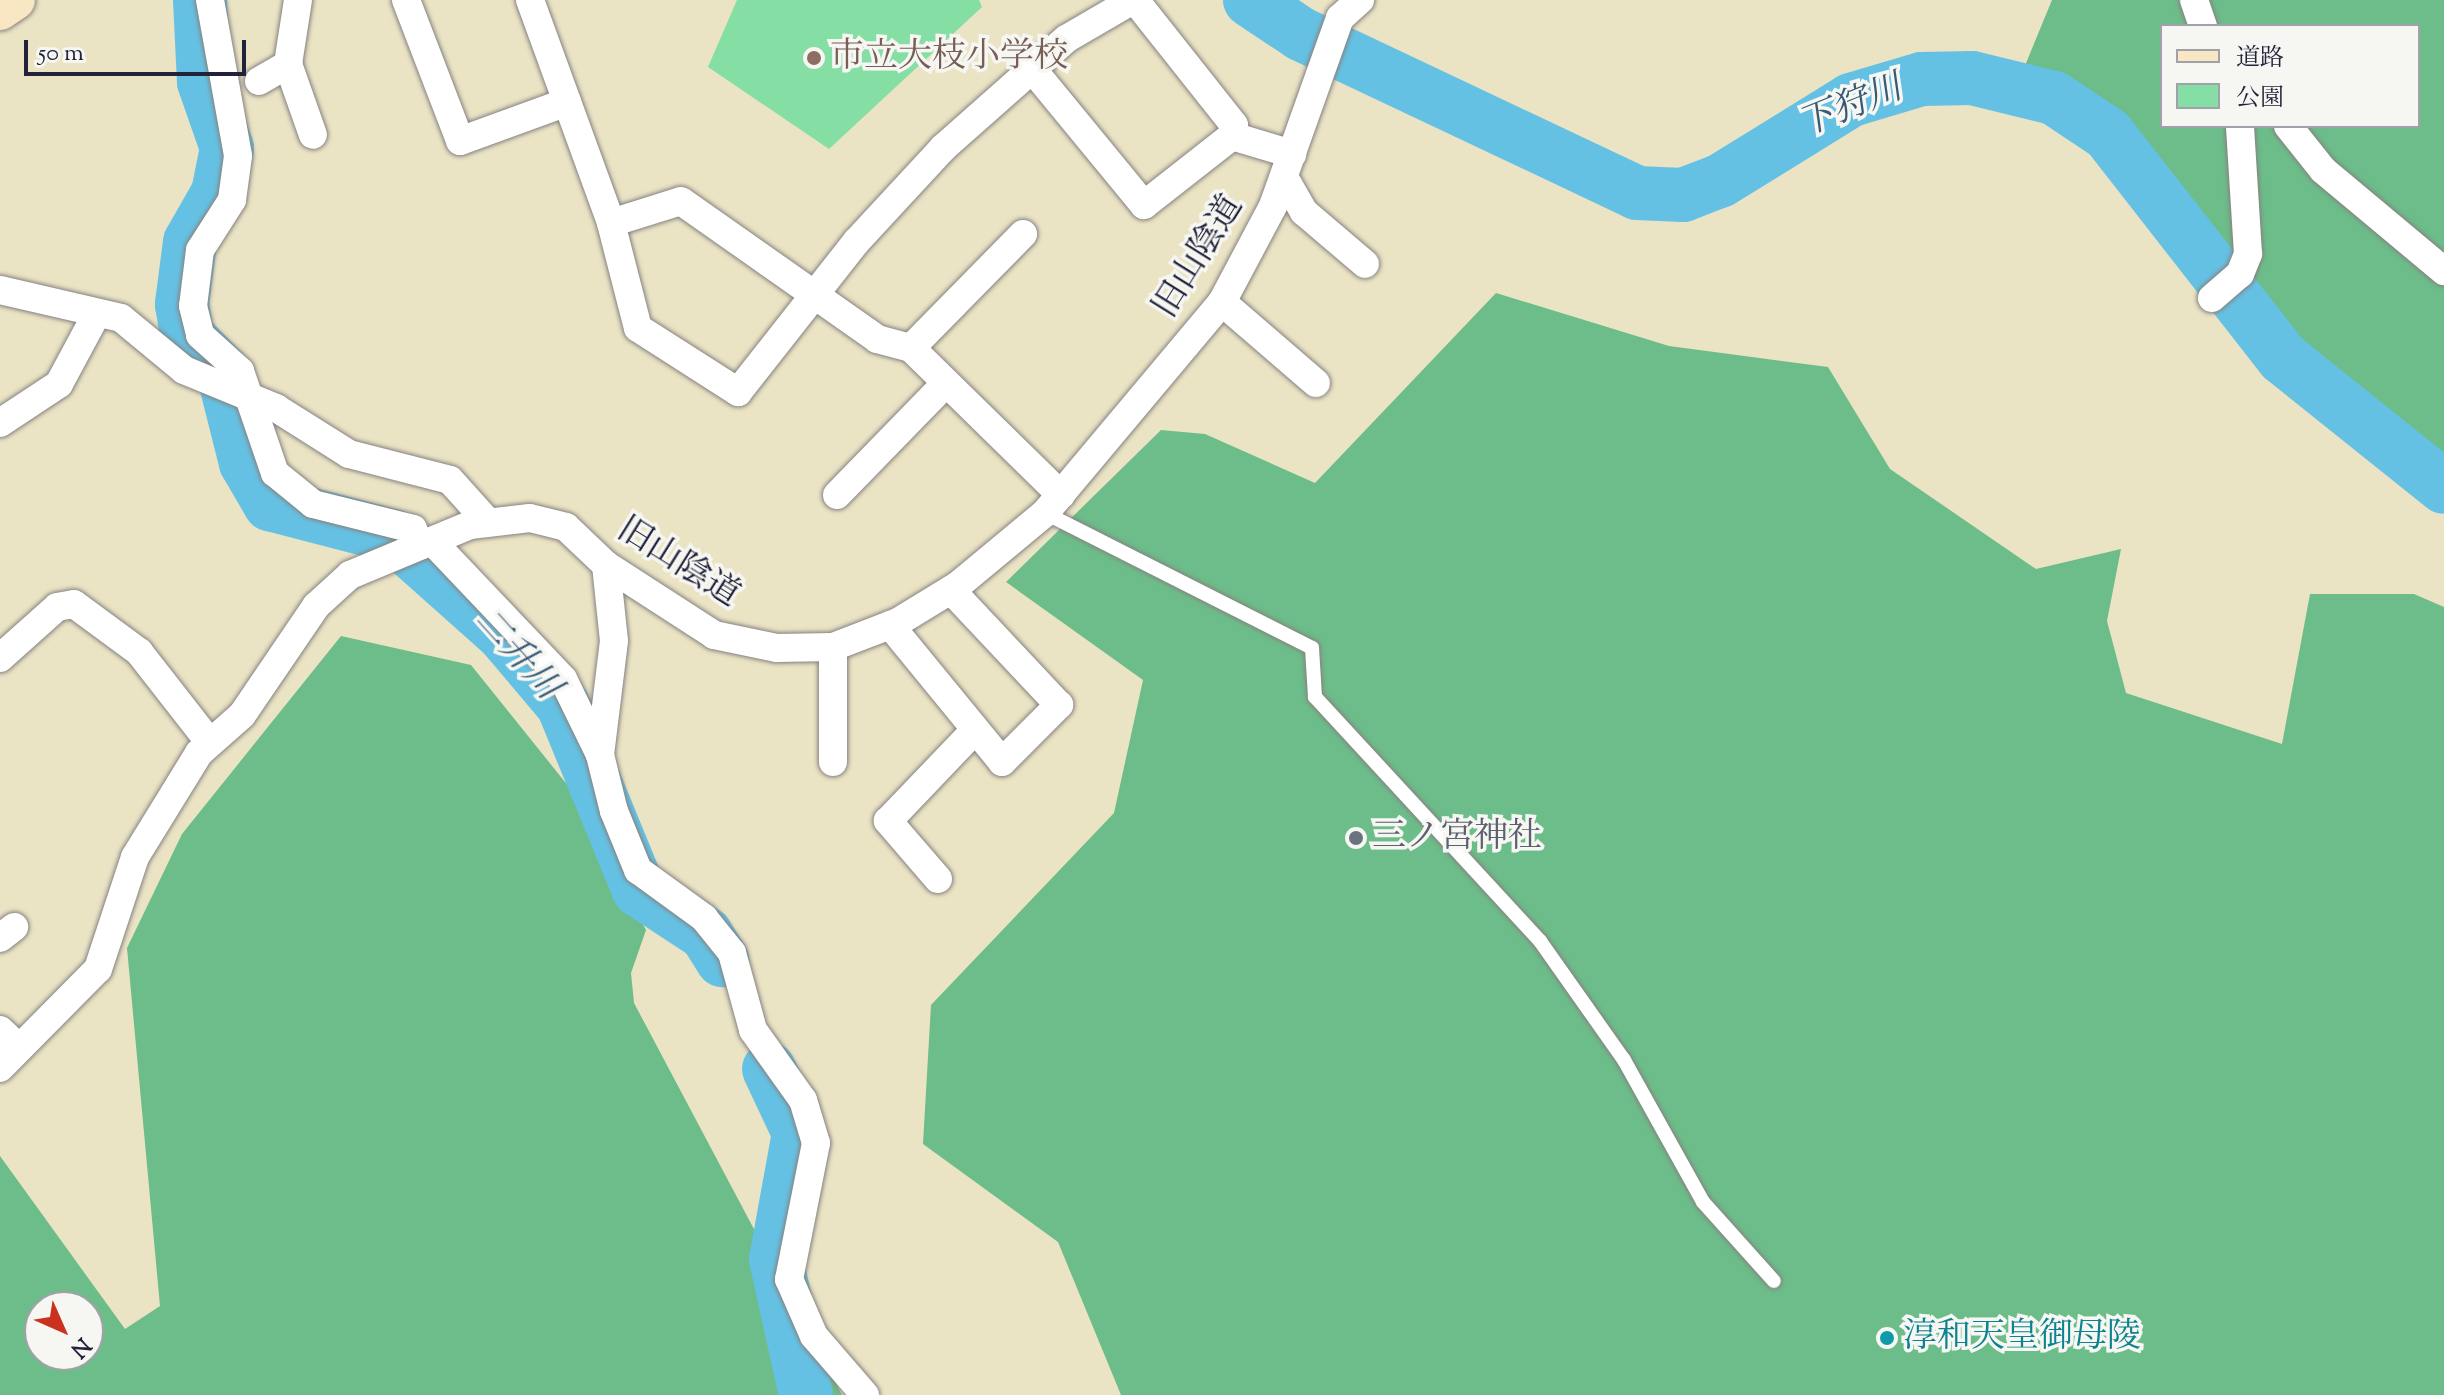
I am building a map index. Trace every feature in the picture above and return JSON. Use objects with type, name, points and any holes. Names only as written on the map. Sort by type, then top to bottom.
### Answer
[{"type":"main road","points":[[0,10],[15,0]]},
{"type":"street","points":[[210,0],[238,156],[232,200],[200,250],[193,306],[200,335],[231,358],[260,442],[284,481],[313,504],[413,529],[563,679],[600,755],[638,870],[718,932],[732,953],[753,1030],[803,1100],[816,1143],[789,1279],[814,1336],[865,1395]]},
{"type":"street","points":[[298,0],[288,64],[313,135]]},
{"type":"street","points":[[406,0],[460,141],[567,102]]},
{"type":"street","points":[[530,0],[611,223],[638,328],[738,392],[813,296],[943,148],[1066,39],[1134,0],[1234,125],[1232,136],[1144,205],[1033,70]]},
{"type":"street","name":"旧山陰道","points":[[6,1049],[98,969],[135,857],[210,743],[242,715],[316,606],[350,575],[488,522],[530,518],[566,527],[606,565],[714,635],[777,648],[833,647],[890,625],[951,590],[1053,504],[1222,302],[1288,166],[1333,35],[1360,0]]},
{"type":"street","points":[[2194,0],[2202,24]]},
{"type":"street","points":[[259,81],[288,64]]},
{"type":"street","points":[[2213,297],[2240,274],[2248,254],[2240,128]]},
{"type":"street","points":[[2290,128],[2323,170],[2444,271]]},
{"type":"street","points":[[1232,136],[1288,166],[1304,212],[1365,264]]},
{"type":"street","points":[[611,223],[681,201],[877,339],[911,348],[1053,504]]},
{"type":"street","points":[[911,348],[1023,234]]},
{"type":"street","points":[[0,290],[95,317],[121,318],[184,370],[247,399],[276,408],[349,454],[450,480],[488,522]]},
{"type":"street","points":[[1222,302],[1316,383]]},
{"type":"street","points":[[0,423],[59,384],[95,317]]},
{"type":"street","points":[[837,495],[946,383]]},
{"type":"street","points":[[600,755],[614,641],[606,565]]},
{"type":"street","points":[[890,625],[1002,762],[1059,705],[951,590]]},
{"type":"street","points":[[0,658],[57,607],[74,604],[139,652],[210,743]]},
{"type":"street","points":[[833,647],[833,762]]},
{"type":"street","points":[[938,879],[888,821],[974,731]]},
{"type":"lane","points":[[1053,504],[1312,648],[1315,697],[1540,941],[1624,1060],[1703,1202],[1774,1281]]},
{"type":"green space","name":"市立大枝小学校","points":[[737,0],[979,0],[982,7],[829,149],[708,67]]},
{"type":"green space","points":[[2052,0],[2444,0],[2444,487],[2024,68]]},
{"type":"green space","points":[[1496,293],[1669,346],[1828,367],[1890,469],[2036,569],[2121,549],[2107,621],[2126,693],[2282,744],[2310,594],[2414,594],[2444,607],[2444,1395],[1121,1395],[1058,1242],[923,1144],[931,1005],[1114,813],[1143,680],[1006,582],[1161,430],[1205,434],[1315,483]]},
{"type":"green space","points":[[341,636],[471,665],[573,792],[646,930],[631,973],[634,1003],[842,1395],[0,1395],[0,1156],[98,1291],[24,1291],[24,1371],[104,1371],[104,1300],[125,1329],[160,1306],[127,948],[182,834]]},
{"type":"waterway","name":"二升川","points":[[200,0],[204,82],[227,148],[218,193],[190,242],[182,304],[187,335],[223,372],[246,463],[270,504],[393,536],[503,634],[563,705],[639,890],[706,934],[722,960]]},
{"type":"waterway","name":"下狩川","points":[[1250,0],[1301,34],[1637,193],[1683,195],[1720,181],[1851,100],[1922,79],[1972,78],[2054,98],[2108,134],[2283,358],[2444,487]]},
{"type":"waterway","name":"二升川","points":[[769,1069],[799,1133],[776,1259],[806,1395]]},
{"type":"place","name":"市立大枝小学校","points":[[814,58]]},
{"type":"place","name":"三ノ宮神社","points":[[1356,838]]},
{"type":"place","name":"淳和天皇御母陵","points":[[1887,1338]]}]
